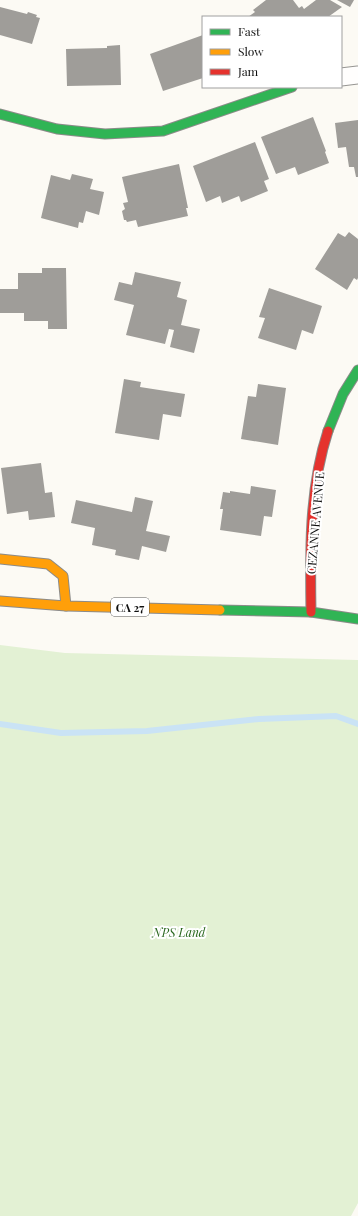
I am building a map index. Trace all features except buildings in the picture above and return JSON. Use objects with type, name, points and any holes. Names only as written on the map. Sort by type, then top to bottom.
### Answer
[{"type":"street","points":[[342,78],[358,75]]},
{"type":"street","points":[[0,114],[57,129],[105,134],[163,131],[289,88]]},
{"type":"street","name":"CEZANNE AVENUE","points":[[311,612],[310,571],[316,480],[327,433],[342,395],[358,370]]},
{"type":"street","points":[[0,559],[48,564],[63,576],[66,606]]},
{"type":"street","name":"CA 27","points":[[0,601],[66,606],[311,612],[358,619]]},
{"type":"green space","name":"NPS Land","points":[[0,645],[65,653],[358,660],[358,1203],[351,1216],[0,1216]]},
{"type":"waterway","points":[[0,724],[61,733],[147,731],[259,719],[336,716],[358,724]]},
{"type":"traffic: fast","points":[[0,114],[57,129],[105,134],[163,131],[289,88]]},
{"type":"traffic: fast","points":[[328,431],[343,394],[358,370]]},
{"type":"traffic: fast","points":[[220,610],[311,612],[358,619]]},
{"type":"traffic: slow","points":[[0,559],[48,564],[63,576],[66,606]]},
{"type":"traffic: slow","points":[[0,601],[66,606],[220,610]]},
{"type":"traffic: jam","points":[[311,612],[311,544],[314,498],[317,475],[328,431]]}]
